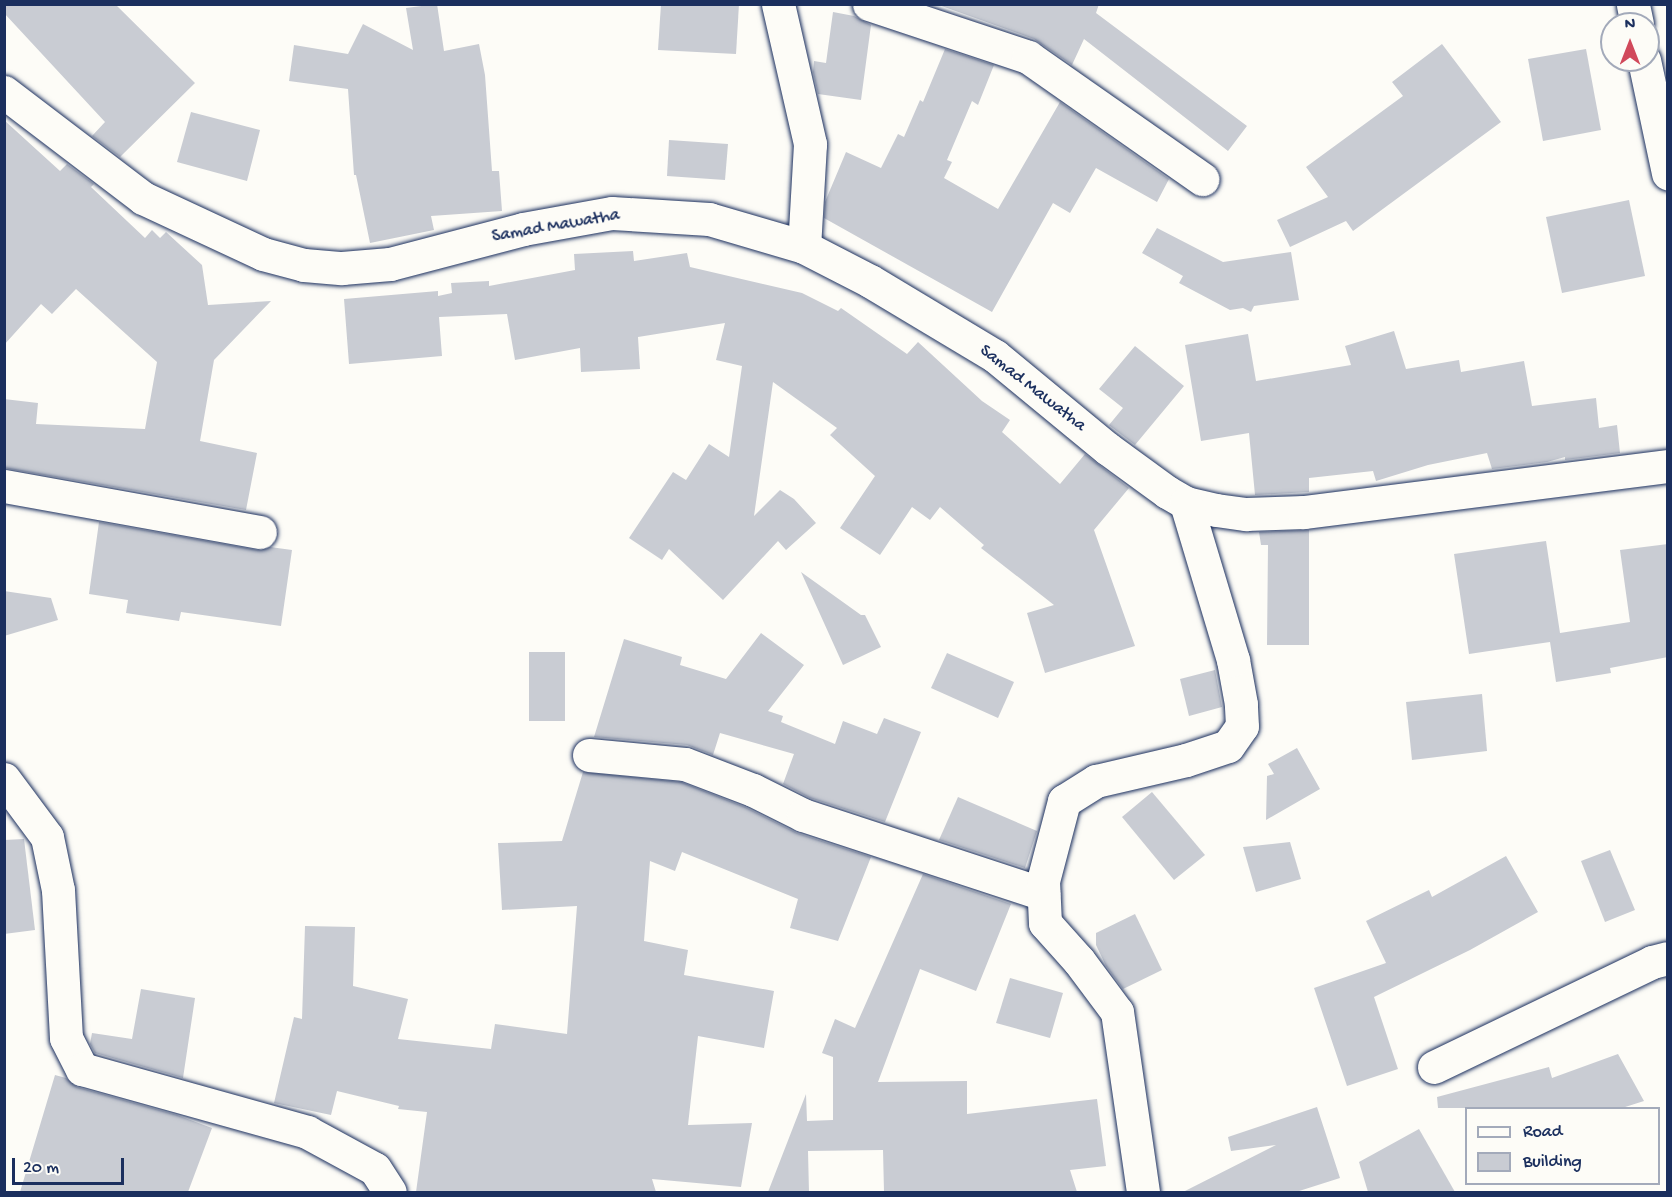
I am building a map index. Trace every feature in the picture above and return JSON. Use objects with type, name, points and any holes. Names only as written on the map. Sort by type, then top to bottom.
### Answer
[{"type":"street","points":[[778,4],[810,144],[804,246]]},
{"type":"street","points":[[868,4],[1028,57],[1202,179]]},
{"type":"street","points":[[1647,72],[1668,173]]},
{"type":"street","name":"Samad Mawatha","points":[[4,93],[143,198],[253,250],[304,265],[342,268],[390,264],[523,229],[612,213],[709,219],[804,246],[870,281],[995,356],[1108,449],[1186,503]]},
{"type":"street","points":[[1143,1192],[1117,1012],[1079,961],[1045,923],[1043,894],[1050,846],[1064,801],[1096,781],[1186,760],[1228,746],[1242,726],[1241,704],[1233,660],[1186,503],[1246,514],[1304,512],[1668,466]]},
{"type":"street","points":[[4,486],[260,532]]},
{"type":"street","points":[[590,755],[685,764],[753,790],[803,815],[1043,894]]},
{"type":"street","points":[[4,779],[46,837],[58,890],[66,1038],[82,1069],[307,1132],[375,1169],[390,1192]]},
{"type":"street","points":[[1434,1068],[1652,962],[1668,958]]},
{"type":"building","points":[[4,4],[115,4],[195,83],[120,157],[92,136],[105,122],[4,13]]},
{"type":"building","points":[[437,4],[444,51],[479,44],[485,75],[492,171],[499,171],[502,211],[431,216],[434,230],[370,243],[356,175],[354,175],[348,89],[289,81],[294,45],[348,54],[363,24],[413,50],[406,8]]},
{"type":"building","points":[[661,4],[739,4],[736,54],[658,50]]},
{"type":"building","points":[[936,4],[1099,4],[1096,13],[1247,126],[1228,151],[1084,39],[1072,65],[1034,39]]},
{"type":"building","points":[[833,12],[854,16],[871,25],[861,100],[818,94],[813,72],[814,61],[826,63]]},
{"type":"building","points":[[1442,44],[1501,122],[1353,231],[1346,221],[1290,247],[1277,220],[1328,197],[1306,167],[1403,96],[1392,82]]},
{"type":"building","points":[[945,49],[994,65],[978,105],[972,101],[947,160],[952,162],[944,178],[998,209],[1060,102],[1169,179],[1157,202],[1096,168],[1070,213],[1053,203],[992,312],[824,218],[825,202],[846,152],[881,168],[898,134],[904,137],[920,100],[923,102]]},
{"type":"building","points":[[1586,49],[1601,130],[1543,141],[1528,59]]},
{"type":"building","points":[[191,112],[260,130],[247,181],[177,162]]},
{"type":"building","points":[[4,120],[60,171],[67,164],[94,184],[91,187],[145,238],[152,230],[160,238],[166,232],[202,265],[208,305],[271,301],[214,360],[200,441],[257,453],[246,510],[4,468],[4,399],[38,403],[36,424],[145,429],[157,362],[76,289],[52,314],[41,304],[4,345]]},
{"type":"building","points":[[669,140],[728,144],[725,180],[667,176]]},
{"type":"building","points":[[1629,200],[1645,276],[1562,293],[1546,217]]},
{"type":"building","points":[[1157,228],[1223,262],[1291,252],[1299,300],[1254,306],[1251,312],[1243,308],[1230,310],[1179,283],[1183,276],[1142,253]]},
{"type":"building","points":[[633,251],[634,261],[687,253],[690,267],[802,293],[838,311],[841,308],[907,354],[918,342],[982,401],[1010,420],[1002,432],[1060,484],[1085,454],[1129,488],[1094,530],[1135,646],[1045,673],[1027,613],[1054,605],[981,548],[984,545],[940,507],[930,520],[912,507],[880,555],[840,528],[875,476],[830,435],[837,428],[773,382],[754,516],[780,490],[794,499],[816,523],[786,550],[778,541],[723,600],[669,549],[662,560],[629,538],[673,472],[686,480],[709,444],[729,457],[742,366],[716,360],[725,323],[638,337],[640,369],[581,372],[580,348],[515,360],[507,314],[439,317],[442,356],[349,364],[344,299],[438,291],[438,296],[452,293],[451,283],[489,281],[489,286],[575,270],[574,254]]},
{"type":"building","points":[[1394,331],[1406,369],[1459,360],[1461,372],[1524,361],[1532,406],[1596,398],[1599,428],[1617,425],[1620,453],[1565,460],[1565,457],[1547,462],[1492,469],[1487,453],[1428,465],[1376,481],[1373,471],[1309,478],[1309,492],[1255,495],[1249,433],[1201,441],[1185,345],[1248,334],[1256,381],[1351,365],[1345,346]]},
{"type":"building","points":[[1135,346],[1184,386],[1135,445],[1109,425],[1123,408],[1099,389]]},
{"type":"building","points":[[99,522],[257,550],[270,547],[292,550],[281,626],[181,612],[179,621],[126,613],[128,600],[89,594]]},
{"type":"building","points":[[1309,530],[1309,645],[1267,645],[1268,545],[1261,545],[1259,532]]},
{"type":"building","points":[[1546,541],[1560,633],[1630,622],[1620,550],[1668,544],[1668,657],[1610,668],[1611,673],[1556,682],[1550,642],[1469,654],[1454,554]]},
{"type":"building","points":[[801,572],[861,615],[865,615],[881,647],[843,665]]},
{"type":"building","points":[[4,591],[51,598],[58,620],[4,636]]},
{"type":"building","points":[[761,633],[804,665],[768,711],[783,716],[781,722],[835,744],[843,721],[877,734],[884,718],[921,732],[885,822],[810,798],[783,784],[794,754],[720,733],[713,755],[687,745],[594,737],[624,639],[682,657],[680,665],[726,679]]},
{"type":"building","points":[[529,652],[565,652],[565,721],[529,721]]},
{"type":"building","points":[[947,653],[1014,682],[998,718],[931,688]]},
{"type":"building","points":[[1215,670],[1222,707],[1189,716],[1180,679]]},
{"type":"building","points":[[1482,694],[1487,751],[1412,760],[1406,702]]},
{"type":"building","points":[[1297,748],[1320,789],[1266,820],[1267,776],[1274,774],[1268,764]]},
{"type":"building","points":[[583,772],[681,782],[745,807],[797,833],[871,857],[838,941],[790,928],[798,899],[682,852],[675,871],[650,861],[644,941],[688,950],[684,975],[774,991],[764,1048],[698,1036],[688,1125],[752,1123],[741,1187],[652,1179],[656,1192],[416,1192],[427,1112],[398,1109],[399,1106],[337,1091],[331,1115],[274,1103],[294,1017],[302,1019],[305,926],[355,927],[353,986],[408,999],[398,1039],[491,1049],[495,1024],[567,1034],[577,906],[502,910],[498,843],[562,841]]},
{"type":"building","points":[[1152,792],[1205,855],[1174,880],[1122,817]]},
{"type":"building","points":[[958,797],[1037,831],[1025,868],[939,840]]},
{"type":"building","points":[[24,839],[35,930],[4,934],[4,840]]},
{"type":"building","points":[[1290,842],[1301,879],[1256,892],[1243,847]]},
{"type":"building","points":[[1610,850],[1635,910],[1605,922],[1581,861]]},
{"type":"building","points":[[1506,856],[1538,912],[1470,950],[1374,997],[1398,1069],[1347,1086],[1314,988],[1386,963],[1366,921],[1429,890],[1432,897]]},
{"type":"building","points":[[923,874],[1011,904],[976,991],[920,969],[878,1082],[967,1081],[967,1114],[1097,1099],[1106,1166],[1070,1170],[1077,1192],[884,1192],[883,1150],[808,1151],[809,1192],[768,1192],[806,1094],[807,1121],[833,1120],[833,1057],[822,1053],[835,1019],[855,1028]]},
{"type":"building","points":[[1135,914],[1162,970],[1123,989],[1106,966],[1096,945],[1096,933]]},
{"type":"building","points":[[1010,978],[1063,993],[1050,1038],[996,1023]]},
{"type":"building","points":[[141,989],[195,998],[183,1078],[95,1053],[90,1044],[92,1033],[132,1039]]},
{"type":"building","points":[[1618,1054],[1644,1101],[1625,1107],[1438,1108],[1437,1097],[1549,1067],[1552,1078]]},
{"type":"building","points":[[55,1075],[66,1078],[77,1087],[177,1115],[212,1128],[188,1192],[20,1192]]},
{"type":"building","points":[[1317,1107],[1340,1178],[1296,1192],[1183,1192],[1276,1145],[1231,1151],[1228,1137]]},
{"type":"building","points":[[1419,1129],[1455,1192],[1368,1192],[1359,1162]]}]
